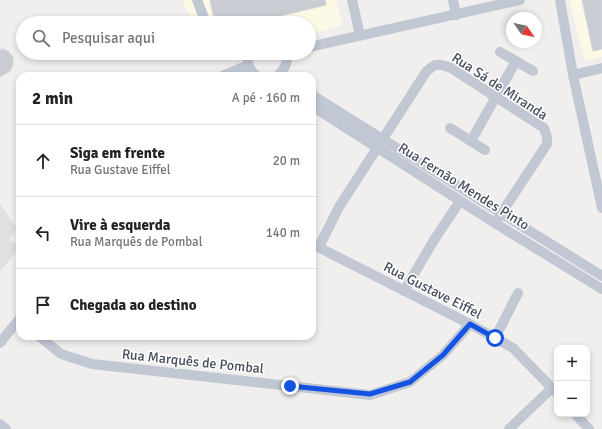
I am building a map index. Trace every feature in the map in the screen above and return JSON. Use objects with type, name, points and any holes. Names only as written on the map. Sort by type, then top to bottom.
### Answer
[{"type":"street","points":[[197,0],[203,16]]},
{"type":"street","points":[[352,0],[360,35]]},
{"type":"street","points":[[453,0],[456,15]]},
{"type":"street","points":[[316,45],[520,0]]},
{"type":"street","points":[[560,0],[573,75],[602,208]]},
{"type":"street","points":[[500,52],[533,71]]},
{"type":"street","points":[[248,60],[248,65],[252,72]]},
{"type":"street","points":[[286,71],[287,60]]},
{"type":"street","points":[[471,141],[497,98],[516,61]]},
{"type":"street","name":"Rua Sá de Miranda","points":[[316,244],[426,72],[432,66],[441,64],[451,68],[544,128],[547,137],[547,144],[495,223]]},
{"type":"street","points":[[231,72],[248,65]]},
{"type":"street","points":[[573,75],[602,68]]},
{"type":"street","name":"Rua Fernão Mendes Pinto","points":[[316,98],[602,276]]},
{"type":"street","name":"Rua Fernão Mendes Pinto","points":[[316,109],[495,223],[602,289]]},
{"type":"street","points":[[450,128],[485,150]]},
{"type":"street","points":[[404,291],[460,200]]},
{"type":"street","name":"Rua Gustave Eiffel","points":[[316,247],[470,324],[513,348],[554,390]]},
{"type":"street","points":[[495,338],[518,293]]},
{"type":"street","points":[[0,342],[16,324]]},
{"type":"street","name":"Rua Marquês de Pombal","points":[[44,340],[61,354],[92,364],[370,394],[410,382],[443,355],[470,324]]},
{"type":"street","points":[[509,429],[554,392]]},
{"type":"street","points":[[578,417],[588,429]]},
{"type":"street","points":[[0,424],[6,429]]},
{"type":"shaded area","points":[[182,0],[336,0],[342,25],[316,33],[316,16],[190,16]]},
{"type":"shaded area","points":[[569,0],[602,0],[602,57],[585,61]]},
{"type":"shaded area","points":[[0,204],[16,228],[16,230],[9,239],[16,244],[16,252],[0,271]]},
{"type":"building","points":[[210,0],[325,0],[326,5],[280,16],[213,16]]},
{"type":"building","points":[[582,0],[602,0],[602,49],[593,51]]},
{"type":"building","points":[[3,49],[9,52],[13,57],[13,64],[10,71],[0,77],[0,50]]},
{"type":"route","points":[[290,386],[370,394],[410,382],[443,355],[470,324],[495,338]]}]
